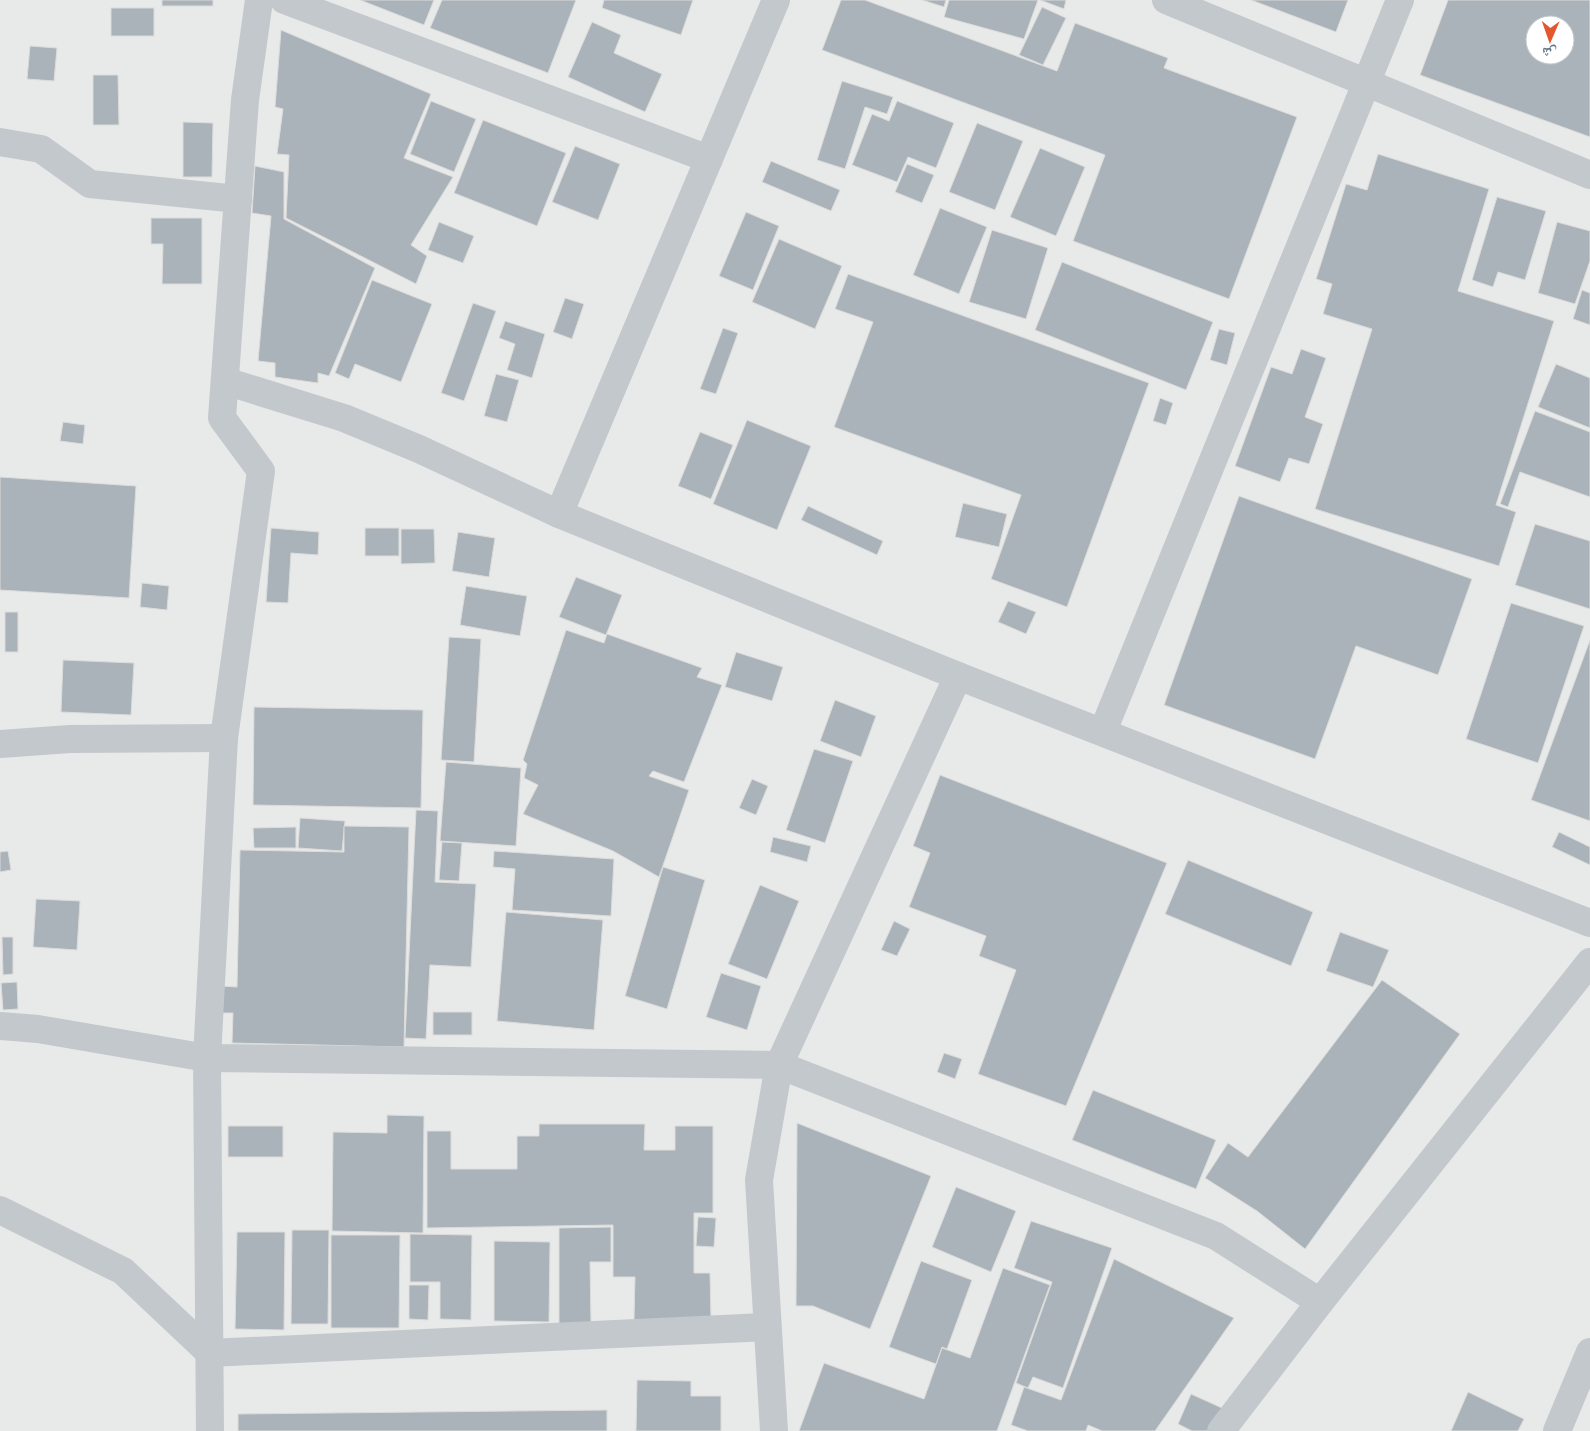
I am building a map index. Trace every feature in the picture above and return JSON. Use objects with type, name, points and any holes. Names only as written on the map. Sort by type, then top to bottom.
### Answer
[{"type":"lane","points":[[210,1431],[207,1058],[224,738],[261,471],[222,418],[245,100],[259,0]]},
{"type":"lane","points":[[284,0],[709,159]]},
{"type":"lane","points":[[559,514],[776,0]]},
{"type":"lane","points":[[1166,0],[1590,175]]},
{"type":"lane","points":[[1103,731],[1400,0]]},
{"type":"lane","points":[[0,142],[41,149],[90,184],[238,199]]},
{"type":"lane","points":[[225,381],[344,418],[559,514],[958,676],[1103,731],[1590,923]]},
{"type":"lane","points":[[774,1431],[759,1180],[779,1065],[958,676]]},
{"type":"lane","points":[[0,744],[70,739],[224,738]]},
{"type":"lane","points":[[1221,1431],[1320,1302],[1590,962]]},
{"type":"lane","points":[[0,1026],[38,1029],[207,1058],[779,1065],[1216,1236],[1320,1302]]},
{"type":"lane","points":[[0,1210],[123,1271],[210,1352],[767,1327]]},
{"type":"lane","points":[[1557,1431],[1590,1352]]},
{"type":"shaded area","points":[[0,0],[1590,0],[1590,1431],[0,1431]]},
{"type":"building","points":[[162,0],[213,0],[213,6],[162,6]]},
{"type":"building","points":[[360,0],[434,0],[424,25]]},
{"type":"building","points":[[442,0],[576,0],[548,73],[430,28]]},
{"type":"building","points":[[604,0],[693,0],[681,35],[602,8]]},
{"type":"building","points":[[841,0],[865,0],[1057,71],[1075,23],[1168,58],[1164,68],[1297,117],[1229,299],[1073,241],[1105,155],[822,50]]},
{"type":"building","points":[[922,0],[946,0],[944,7]]},
{"type":"building","points":[[949,0],[1038,0],[1024,39],[944,17]]},
{"type":"building","points":[[1040,0],[1066,0],[1064,9]]},
{"type":"building","points":[[1251,0],[1348,0],[1336,32]]},
{"type":"building","points":[[1448,0],[1590,0],[1590,137],[1420,75]]},
{"type":"building","points":[[1042,7],[1066,18],[1043,65],[1019,55]]},
{"type":"building","points":[[111,8],[154,8],[154,36],[111,36]]},
{"type":"building","points":[[592,22],[621,35],[614,53],[662,74],[645,112],[568,77]]},
{"type":"building","points":[[281,30],[431,94],[404,158],[453,177],[411,245],[427,256],[416,284],[286,218],[289,155],[277,154],[283,109],[275,107]]},
{"type":"building","points":[[30,46],[57,48],[54,81],[27,79]]},
{"type":"building","points":[[93,75],[118,75],[119,125],[93,125]]},
{"type":"building","points":[[842,81],[893,97],[887,114],[865,107],[845,169],[817,160]]},
{"type":"building","points":[[431,101],[476,119],[454,172],[410,154]]},
{"type":"building","points":[[897,101],[954,123],[936,168],[908,157],[897,182],[852,165],[872,114],[889,121]]},
{"type":"building","points":[[483,120],[566,153],[537,226],[454,193]]},
{"type":"building","points":[[183,122],[213,123],[212,177],[183,177]]},
{"type":"building","points":[[977,123],[1023,141],[995,210],[949,192]]},
{"type":"building","points":[[575,146],[620,164],[598,220],[552,202]]},
{"type":"building","points":[[1040,148],[1085,167],[1056,236],[1010,217]]},
{"type":"building","points":[[1378,154],[1489,189],[1458,291],[1554,321],[1496,505],[1516,512],[1499,566],[1315,509],[1372,329],[1323,314],[1332,284],[1316,279],[1346,184],[1367,190]]},
{"type":"building","points":[[771,161],[840,190],[831,211],[762,182]]},
{"type":"building","points":[[907,164],[934,175],[922,203],[895,192]]},
{"type":"building","points":[[255,166],[284,172],[284,219],[375,268],[329,376],[318,373],[318,383],[275,377],[275,363],[258,361],[271,216],[252,213]]},
{"type":"building","points":[[1497,197],[1546,211],[1525,280],[1498,272],[1493,287],[1472,280]]},
{"type":"building","points":[[940,208],[987,227],[959,294],[913,275]]},
{"type":"building","points":[[746,212],[779,226],[753,290],[719,276]]},
{"type":"building","points":[[151,218],[202,218],[202,284],[162,284],[163,244],[151,244]]},
{"type":"building","points":[[439,222],[474,236],[463,263],[428,250]]},
{"type":"building","points":[[1557,222],[1590,231],[1590,261],[1575,304],[1538,293]]},
{"type":"building","points":[[992,230],[1048,248],[1026,319],[969,302]]},
{"type":"building","points":[[779,239],[842,266],[815,329],[752,302]]},
{"type":"building","points":[[1062,262],[1213,322],[1186,390],[1035,330]]},
{"type":"building","points":[[848,274],[1149,383],[1067,607],[991,579],[1021,495],[834,427],[873,322],[835,309]]},
{"type":"building","points":[[372,280],[432,304],[401,382],[355,364],[349,379],[335,373]]},
{"type":"building","points":[[1582,290],[1590,293],[1590,325],[1573,319]]},
{"type":"building","points":[[565,298],[584,304],[572,339],[553,332]]},
{"type":"building","points":[[473,303],[496,311],[464,401],[441,393]]},
{"type":"building","points":[[505,321],[545,334],[532,378],[507,370],[515,344],[499,338]]},
{"type":"building","points":[[723,328],[738,333],[716,394],[700,389]]},
{"type":"building","points":[[1219,329],[1235,333],[1227,365],[1210,360]]},
{"type":"building","points":[[1301,349],[1326,358],[1305,417],[1323,424],[1309,464],[1289,458],[1280,482],[1235,466],[1271,367],[1292,374]]},
{"type":"building","points":[[1556,364],[1590,378],[1590,428],[1538,407]]},
{"type":"building","points":[[496,374],[519,380],[507,422],[484,416]]},
{"type":"building","points":[[1160,398],[1173,403],[1166,425],[1153,421]]},
{"type":"building","points":[[1535,411],[1590,432],[1590,497],[1520,472],[1508,507],[1500,504]]},
{"type":"building","points":[[747,420],[811,446],[777,530],[713,504]]},
{"type":"building","points":[[63,422],[85,425],[83,444],[60,441]]},
{"type":"building","points":[[700,432],[733,445],[711,499],[678,486]]},
{"type":"building","points":[[0,477],[136,486],[129,598],[0,590]]},
{"type":"building","points":[[1239,496],[1472,579],[1438,675],[1356,646],[1315,759],[1164,705]]},
{"type":"building","points":[[963,503],[1007,514],[999,547],[955,537]]},
{"type":"building","points":[[808,506],[883,541],[877,555],[801,520]]},
{"type":"building","points":[[1535,524],[1590,541],[1590,609],[1515,585]]},
{"type":"building","points":[[271,528],[319,532],[318,555],[291,553],[288,603],[266,602]]},
{"type":"building","points":[[365,528],[399,528],[399,556],[365,556]]},
{"type":"building","points":[[401,529],[434,529],[435,563],[401,564]]},
{"type":"building","points":[[458,532],[495,538],[489,577],[452,571]]},
{"type":"building","points":[[576,577],[622,595],[606,635],[559,617]]},
{"type":"building","points":[[142,583],[169,586],[167,610],[140,607]]},
{"type":"building","points":[[466,586],[527,596],[520,636],[460,625]]},
{"type":"building","points":[[1008,601],[1036,612],[1026,634],[998,622]]},
{"type":"building","points":[[1511,603],[1584,626],[1538,763],[1466,739]]},
{"type":"building","points":[[5,612],[18,612],[18,652],[5,652]]},
{"type":"building","points":[[566,630],[604,643],[607,634],[702,668],[697,677],[722,685],[684,782],[653,771],[649,776],[689,790],[659,877],[613,851],[523,814],[538,785],[524,778],[527,764],[523,760]]},
{"type":"building","points":[[449,637],[481,639],[474,762],[441,760]]},
{"type":"building","points":[[1590,640],[1590,821],[1531,800]]},
{"type":"building","points":[[736,652],[783,667],[772,701],[725,687]]},
{"type":"building","points":[[63,660],[134,663],[131,715],[61,712]]},
{"type":"building","points":[[835,700],[876,716],[861,757],[820,741]]},
{"type":"building","points":[[254,707],[423,710],[421,808],[253,805]]},
{"type":"building","points":[[814,749],[853,761],[825,843],[786,830]]},
{"type":"building","points":[[446,762],[521,768],[516,846],[440,841]]},
{"type":"building","points":[[940,775],[1167,863],[1066,1106],[978,1074],[1016,970],[979,956],[986,936],[909,907],[930,853],[913,846]]},
{"type":"building","points":[[752,779],[768,786],[756,815],[739,808]]},
{"type":"building","points":[[416,810],[438,811],[435,882],[476,884],[471,967],[430,965],[426,1039],[405,1038]]},
{"type":"building","points":[[300,818],[345,821],[342,851],[298,848]]},
{"type":"building","points":[[344,826],[409,827],[404,1047],[232,1043],[233,1013],[220,1013],[220,986],[237,987],[240,850],[344,852]]},
{"type":"building","points":[[296,827],[296,848],[254,848],[253,828]]},
{"type":"building","points":[[1559,832],[1590,847],[1590,865],[1552,847]]},
{"type":"building","points":[[773,837],[811,846],[807,862],[770,852]]},
{"type":"building","points":[[442,842],[462,843],[459,881],[439,880]]},
{"type":"building","points":[[8,851],[11,870],[0,872],[0,852]]},
{"type":"building","points":[[494,851],[614,859],[611,916],[512,910],[515,869],[493,867]]},
{"type":"building","points":[[1188,860],[1313,912],[1291,966],[1165,914]]},
{"type":"building","points":[[663,867],[705,880],[667,1009],[625,996]]},
{"type":"building","points":[[760,885],[799,901],[767,979],[728,964]]},
{"type":"building","points":[[36,899],[80,901],[77,950],[33,947]]},
{"type":"building","points":[[506,912],[603,920],[594,1030],[497,1021]]},
{"type":"building","points":[[894,921],[910,929],[897,956],[881,950]]},
{"type":"building","points":[[1340,932],[1389,950],[1373,987],[1326,971]]},
{"type":"building","points":[[2,937],[13,937],[13,974],[3,975]]},
{"type":"building","points":[[721,973],[761,986],[747,1030],[706,1017]]},
{"type":"building","points":[[1382,980],[1460,1034],[1305,1249],[1257,1211],[1205,1178],[1228,1143],[1248,1157]]},
{"type":"building","points":[[17,982],[18,1009],[3,1010],[1,983]]},
{"type":"building","points":[[433,1012],[472,1012],[472,1035],[433,1035]]},
{"type":"building","points":[[944,1053],[962,1059],[955,1079],[937,1072]]},
{"type":"building","points":[[1093,1090],[1216,1140],[1196,1189],[1072,1140]]},
{"type":"building","points":[[387,1115],[424,1116],[423,1233],[332,1231],[333,1132],[387,1133]]},
{"type":"building","points":[[797,1123],[931,1176],[870,1329],[813,1306],[796,1306]]},
{"type":"building","points":[[539,1124],[645,1124],[644,1150],[675,1150],[675,1126],[713,1126],[713,1213],[694,1213],[694,1273],[710,1273],[711,1320],[634,1320],[635,1277],[613,1277],[613,1225],[427,1228],[427,1131],[451,1131],[451,1169],[517,1169],[517,1136],[539,1136]]},
{"type":"building","points":[[228,1126],[283,1126],[283,1157],[228,1157]]},
{"type":"building","points":[[956,1187],[1016,1211],[991,1272],[932,1247]]},
{"type":"building","points":[[698,1217],[716,1218],[714,1247],[696,1246]]},
{"type":"building","points":[[1031,1221],[1112,1248],[1063,1388],[1033,1377],[1028,1388],[1016,1383],[1052,1282],[1014,1268]]},
{"type":"building","points":[[611,1227],[611,1262],[590,1262],[591,1323],[559,1324],[559,1228]]},
{"type":"building","points":[[292,1230],[329,1230],[328,1324],[291,1324]]},
{"type":"building","points":[[237,1232],[285,1232],[284,1330],[235,1329]]},
{"type":"building","points":[[410,1234],[472,1235],[471,1320],[440,1319],[440,1282],[410,1282]]},
{"type":"building","points":[[331,1235],[400,1235],[399,1328],[331,1328]]},
{"type":"building","points":[[494,1241],[550,1242],[549,1322],[494,1321]]},
{"type":"building","points":[[1114,1259],[1234,1318],[1155,1431],[1102,1431],[1088,1425],[1086,1431],[1028,1431],[1011,1425],[1024,1387],[1061,1400]]},
{"type":"building","points":[[921,1261],[972,1280],[947,1349],[942,1347],[936,1364],[889,1347]]},
{"type":"building","points":[[1003,1268],[1050,1285],[997,1431],[799,1431],[824,1363],[924,1399],[942,1348],[970,1358]]},
{"type":"building","points":[[409,1285],[429,1285],[428,1320],[409,1319]]},
{"type":"building","points":[[637,1380],[691,1381],[691,1396],[721,1396],[721,1431],[636,1431]]},
{"type":"building","points":[[1468,1392],[1524,1419],[1518,1431],[1451,1431]]},
{"type":"building","points":[[1191,1394],[1222,1408],[1212,1431],[1192,1431],[1178,1424]]},
{"type":"building","points":[[607,1410],[607,1431],[238,1431],[238,1414]]}]
